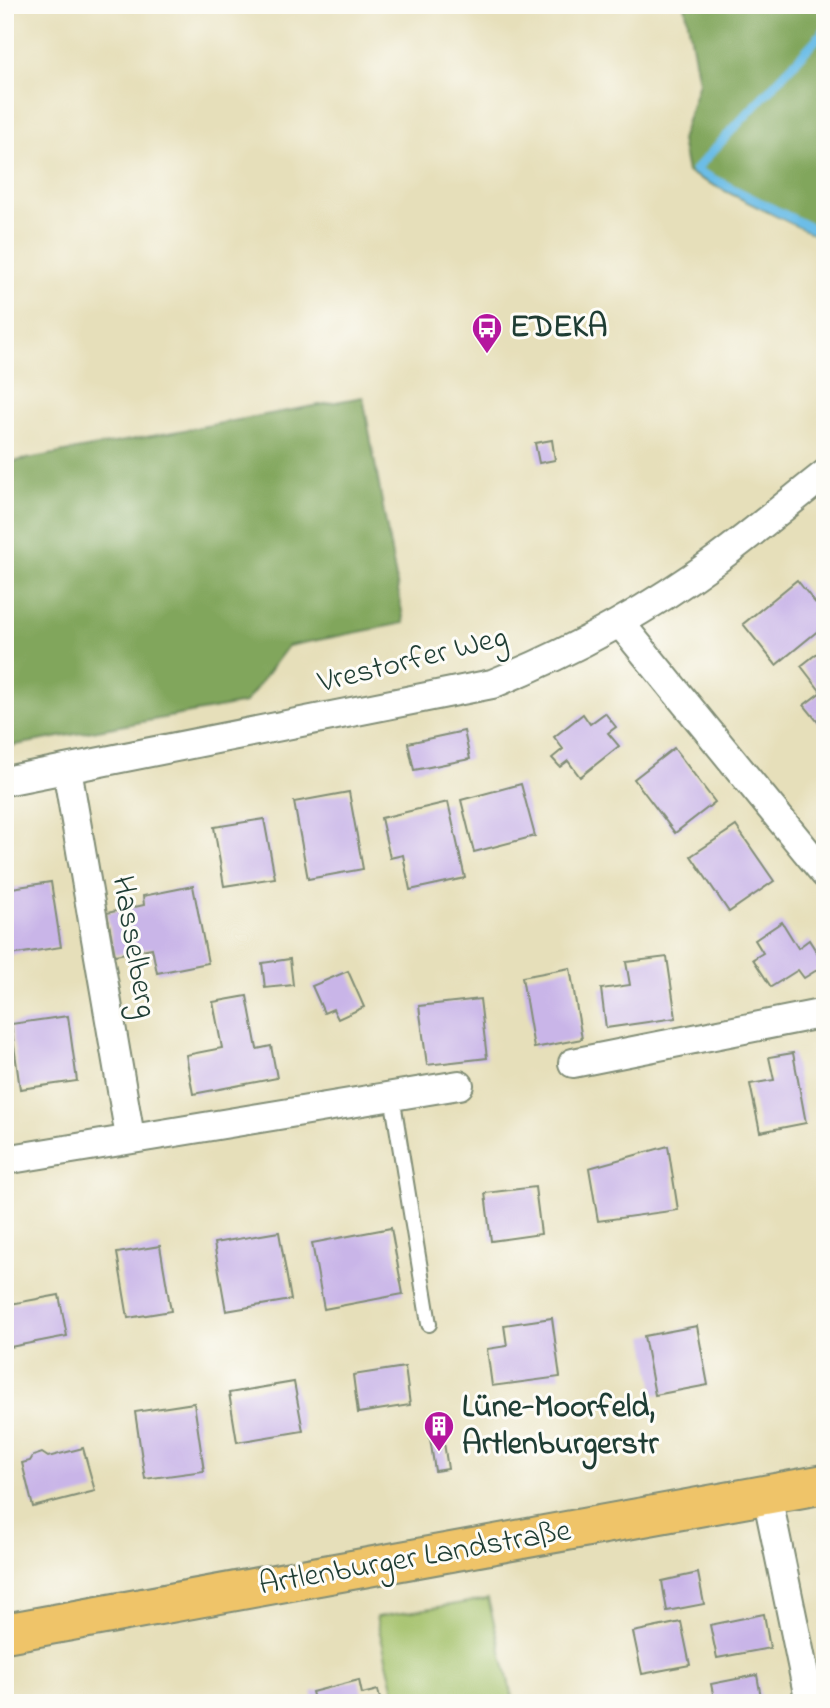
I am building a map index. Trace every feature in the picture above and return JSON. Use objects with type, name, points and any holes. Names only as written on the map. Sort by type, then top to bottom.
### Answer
[{"type":"main road","name":"Artlenburger Landstraße","points":[[5,1633],[825,1484]]},
{"type":"street","name":"Vrestorfer Weg","points":[[5,781],[492,684],[557,657],[620,623],[714,561],[825,474]]},
{"type":"street","points":[[620,623],[825,874]]},
{"type":"street","name":"Hasselberg","points":[[67,769],[130,1137]]},
{"type":"street","points":[[573,1063],[825,1013]]},
{"type":"street","points":[[5,1160],[130,1137],[459,1085]]},
{"type":"street","points":[[767,1495],[810,1703]]},
{"type":"lane","points":[[392,1096],[429,1324]]},
{"type":"green space","points":[[685,5],[825,5],[825,240],[687,172],[681,140],[699,82]]},
{"type":"green space","points":[[363,397],[404,623],[288,646],[245,703],[5,747],[5,463]]},
{"type":"green space","points":[[488,1599],[514,1703],[397,1703],[376,1617]]},
{"type":"building","points":[[552,440],[555,460],[539,463],[535,443]]},
{"type":"building","points":[[797,580],[825,615],[825,625],[776,665],[743,624]]},
{"type":"building","points":[[825,647],[825,731],[804,705],[821,692],[801,666]]},
{"type":"building","points":[[605,713],[616,727],[608,733],[619,746],[580,777],[568,761],[560,767],[552,758],[563,749],[554,737],[583,714],[590,724]]},
{"type":"building","points":[[464,731],[470,759],[414,770],[408,743]]},
{"type":"building","points":[[674,748],[715,802],[675,833],[634,779]]},
{"type":"building","points":[[521,784],[535,836],[474,852],[461,800]]},
{"type":"building","points":[[349,792],[363,869],[308,879],[294,802]]},
{"type":"building","points":[[448,802],[465,878],[410,890],[403,855],[390,858],[381,818]]},
{"type":"building","points":[[264,819],[275,878],[224,886],[214,827]]},
{"type":"building","points":[[736,826],[774,881],[729,912],[691,856]]},
{"type":"building","points":[[51,882],[61,947],[10,955],[5,933],[5,889]]},
{"type":"building","points":[[193,886],[208,963],[157,973],[152,948],[115,955],[107,913],[144,905],[143,896]]},
{"type":"building","points":[[782,922],[798,948],[809,940],[825,965],[804,978],[798,970],[771,987],[753,959],[763,953],[755,940]]},
{"type":"building","points":[[667,957],[676,1018],[606,1028],[601,989],[630,985],[626,962]]},
{"type":"building","points":[[290,959],[293,985],[265,988],[262,963]]},
{"type":"building","points":[[570,968],[582,1039],[534,1048],[522,977]]},
{"type":"building","points":[[348,971],[364,1007],[338,1019],[333,1009],[324,1013],[312,986]]},
{"type":"building","points":[[247,996],[257,1049],[271,1046],[277,1078],[193,1094],[186,1055],[222,1048],[213,1002]]},
{"type":"building","points":[[480,999],[487,1058],[427,1065],[419,1006]]},
{"type":"building","points":[[68,1016],[77,1081],[20,1089],[11,1024]]},
{"type":"building","points":[[793,1053],[806,1123],[760,1132],[750,1084],[774,1080],[769,1057]]},
{"type":"building","points":[[668,1146],[678,1210],[598,1221],[589,1168]]},
{"type":"building","points":[[535,1187],[541,1234],[491,1241],[485,1193]]},
{"type":"building","points":[[391,1228],[403,1294],[324,1309],[312,1243]]},
{"type":"building","points":[[279,1232],[291,1300],[226,1311],[214,1243]]},
{"type":"building","points":[[160,1246],[171,1311],[128,1318],[117,1253]]},
{"type":"building","points":[[59,1295],[67,1336],[5,1348],[5,1305]]},
{"type":"building","points":[[552,1318],[560,1377],[492,1386],[487,1349],[507,1346],[504,1325]]},
{"type":"building","points":[[697,1326],[708,1385],[655,1395],[644,1336]]},
{"type":"building","points":[[405,1367],[410,1405],[358,1413],[353,1375]]},
{"type":"building","points":[[294,1382],[303,1431],[237,1442],[229,1393]]},
{"type":"building","points":[[194,1403],[204,1471],[145,1479],[135,1412]]},
{"type":"building","name":"Lüne-Moorfeld, Artlenburgerstr","points":[[443,1436],[448,1469],[435,1471],[430,1438]]},
{"type":"building","points":[[83,1448],[95,1491],[33,1507],[22,1463],[42,1453],[48,1457]]},
{"type":"building","points":[[698,1573],[704,1604],[667,1611],[662,1581]]},
{"type":"building","points":[[764,1614],[770,1648],[717,1658],[710,1625]]},
{"type":"building","points":[[681,1622],[690,1665],[642,1674],[633,1632]]},
{"type":"building","points":[[757,1675],[762,1703],[715,1703],[711,1684]]},
{"type":"building","points":[[359,1680],[362,1694],[378,1690],[381,1703],[315,1703],[312,1692]]},
{"type":"waterway","points":[[825,30],[695,170],[825,235]]},
{"type":"place","name":"EDEKA","points":[[487,355]]},
{"type":"place","name":"Lüne-Moorfeld, Artlenburgerstr","points":[[439,1453]]}]
